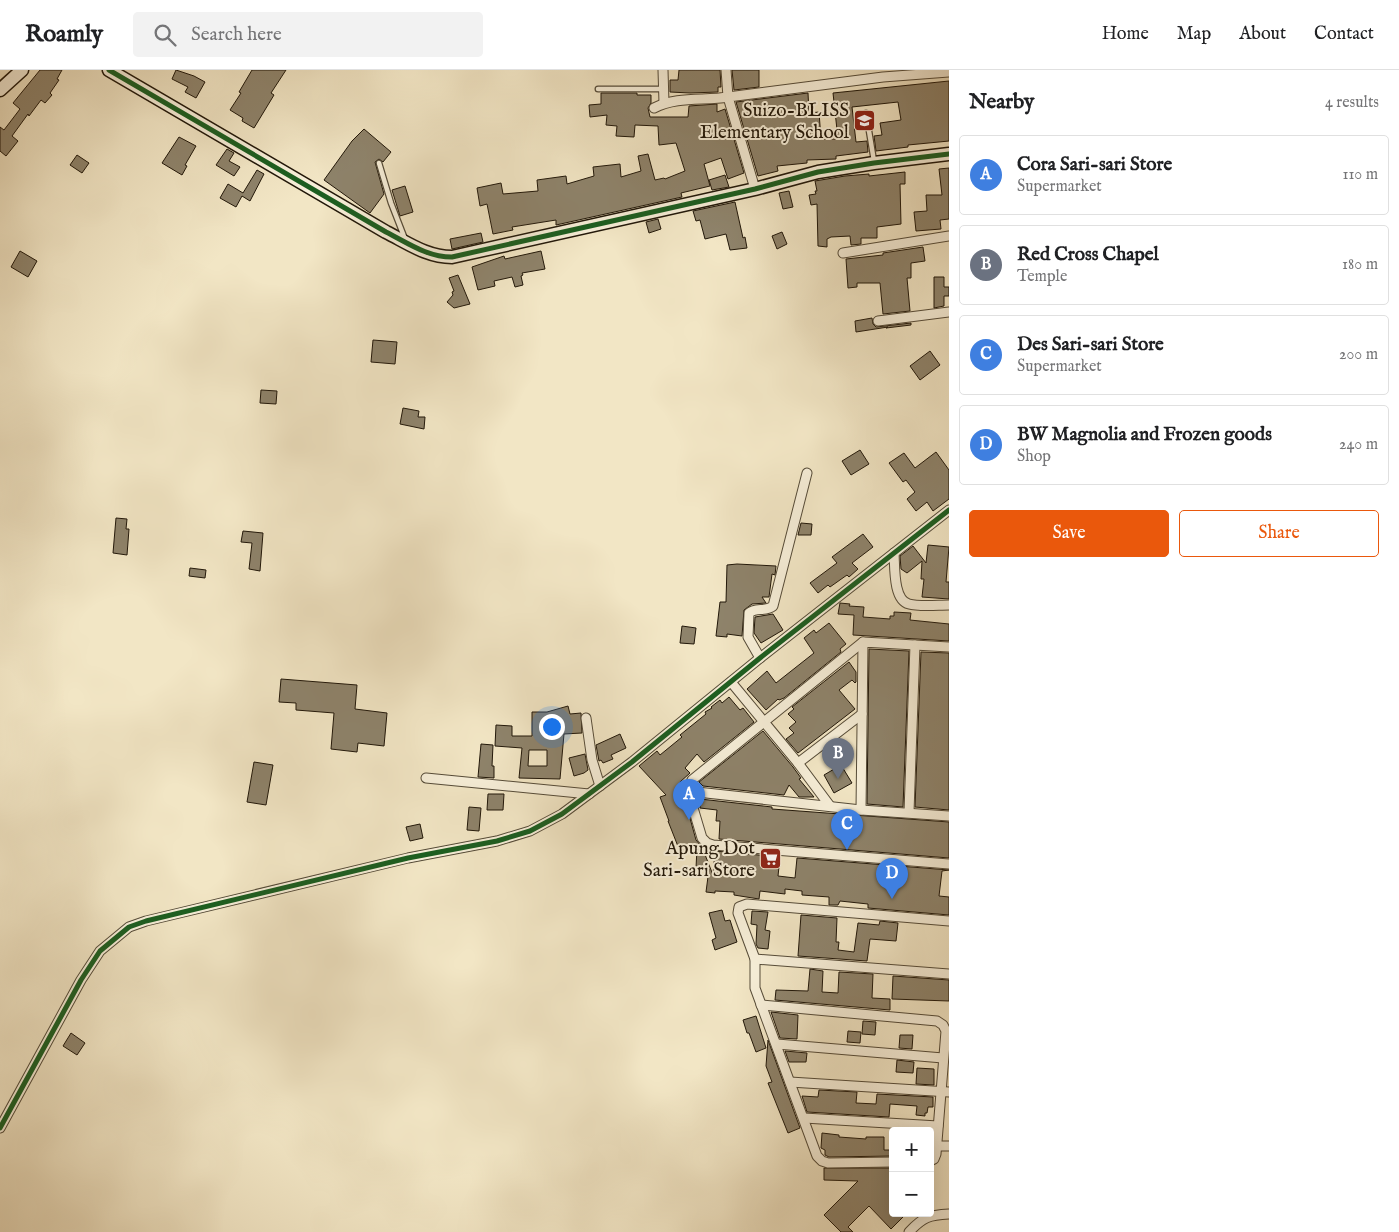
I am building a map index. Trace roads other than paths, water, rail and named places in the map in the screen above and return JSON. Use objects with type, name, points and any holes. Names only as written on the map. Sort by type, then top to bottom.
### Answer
[{"type":"street","points":[[0,90],[22,70]]},
{"type":"street","points":[[109,70],[430,255],[452,257],[818,172],[949,154]]},
{"type":"street","points":[[663,70],[662,89],[664,103]]},
{"type":"street","points":[[726,70],[728,97],[755,188]]},
{"type":"street","points":[[654,108],[664,103],[728,97],[883,74],[949,72]]},
{"type":"street","points":[[842,253],[949,236]]},
{"type":"street","points":[[878,321],[949,312]]},
{"type":"street","points":[[760,658],[748,637],[749,613],[751,611],[769,609],[773,606],[807,473]]},
{"type":"street","points":[[0,1128],[81,980],[100,951],[129,927],[146,921],[408,858],[497,841],[530,831],[562,814],[600,786],[949,510]]},
{"type":"street","points":[[894,553],[900,598],[908,604],[949,605]]},
{"type":"street","points":[[861,810],[863,642]]},
{"type":"street","points":[[949,647],[863,642],[692,780],[688,792],[702,838],[707,843],[949,864]]},
{"type":"street","points":[[909,812],[915,644]]},
{"type":"street","points":[[731,682],[798,763],[830,806]]},
{"type":"street","points":[[798,763],[862,714]]},
{"type":"street","points":[[586,718],[592,760],[600,786]]},
{"type":"street","points":[[426,778],[589,794]]},
{"type":"street","points":[[688,792],[861,810],[949,816]]},
{"type":"street","points":[[889,1162],[822,1162],[817,1156],[755,988],[755,959],[738,913],[739,907],[747,904],[949,921]]},
{"type":"street","points":[[755,959],[949,974]]},
{"type":"street","points":[[761,1005],[937,1021],[943,1025],[947,1031],[943,1058],[945,1092],[934,1159]]},
{"type":"street","points":[[777,1044],[943,1058]]},
{"type":"street","points":[[790,1082],[945,1092]]},
{"type":"street","points":[[804,1118],[938,1126]]},
{"type":"street","points":[[936,1146],[949,1146]]},
{"type":"street","points":[[909,1232],[920,1220],[932,1215],[949,1214]]},
{"type":"lane","points":[[598,89],[662,89]]},
{"type":"lane","points":[[866,113],[874,163]]},
{"type":"lane","points":[[380,163],[391,203],[406,242]]},
{"type":"place","name":"Suizo-BLISS Elementary School","points":[[865,120]]},
{"type":"place","name":"Red Cross Chapel","points":[[838,779]]},
{"type":"place","name":"Cora Sari-sari Store","points":[[689,820]]},
{"type":"place","name":"Des Sari-sari Store","points":[[847,850]]},
{"type":"place","name":"Apung Dot Sari-sari Store","points":[[771,858]]},
{"type":"place","name":"BW Magnolia and Frozen goods","points":[[892,899]]}]
